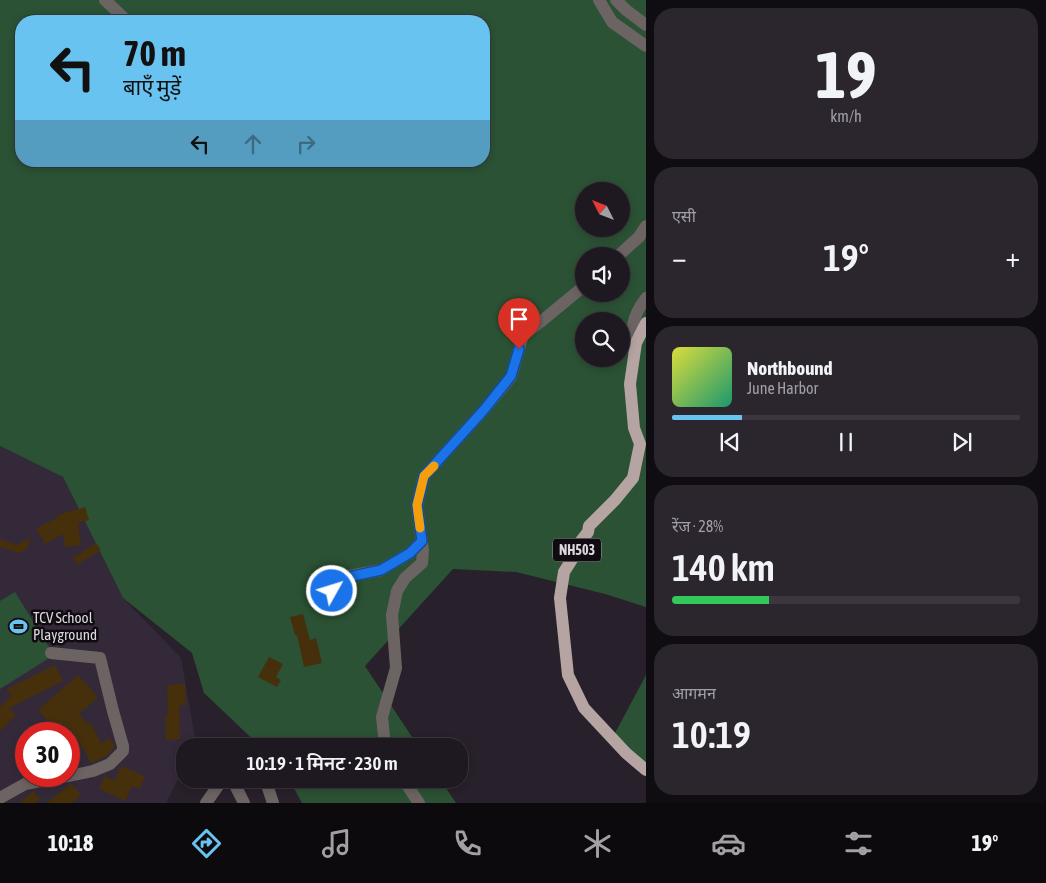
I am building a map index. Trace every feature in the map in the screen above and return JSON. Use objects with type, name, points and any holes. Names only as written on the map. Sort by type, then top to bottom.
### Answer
[{"type":"main road","name":"NH503","points":[[646,323],[636,343],[630,384],[634,428],[640,444],[633,478],[589,526],[588,532],[564,572],[560,598],[568,675],[584,708],[626,753],[646,770]]},
{"type":"street","points":[[105,0],[120,15]]},
{"type":"street","points":[[599,0],[612,22],[646,46]]},
{"type":"street","points":[[616,0],[646,25]]},
{"type":"street","points":[[628,247],[639,237],[646,226]]},
{"type":"street","points":[[384,738],[382,717],[396,668],[392,615],[398,591],[404,578],[422,563],[424,550],[417,505],[424,476],[483,411],[511,376],[523,335],[575,293]]},
{"type":"street","points":[[635,358],[632,332],[637,310],[646,298]]},
{"type":"street","points":[[320,604],[344,578],[381,570],[410,553],[422,541]]},
{"type":"street","points":[[51,653],[100,658],[123,746],[123,751],[110,764],[80,773]]},
{"type":"street","points":[[206,803],[220,783],[234,783],[244,803]]},
{"type":"street","points":[[0,798],[20,787]]},
{"type":"street","points":[[268,788],[273,803]]},
{"type":"street","points":[[409,788],[418,803]]},
{"type":"shaded area","points":[[0,446],[63,477],[123,598],[181,658],[195,738],[176,738],[176,783],[166,803],[0,803]]},
{"type":"green space","points":[[0,0],[646,0],[646,607],[605,594],[516,572],[453,569],[365,666],[413,738],[252,738],[204,693],[192,653],[123,598],[63,477],[0,446]]},
{"type":"green space","name":"TCV School Playground","points":[[15,592],[54,655],[0,689],[0,601]]},
{"type":"green space","points":[[646,675],[646,763],[614,735]]},
{"type":"green space","points":[[294,788],[446,788],[456,803],[302,803]]},
{"type":"building","points":[[85,507],[89,520],[78,523],[81,545],[65,547],[63,534],[45,544],[36,529],[58,517],[57,515]]},
{"type":"building","points":[[31,537],[27,549],[19,553],[0,547],[0,539],[17,545]]},
{"type":"building","points":[[96,543],[101,550],[77,565],[73,558]]},
{"type":"building","points":[[303,614],[310,640],[316,638],[322,663],[304,667],[297,635],[295,635],[290,617]]},
{"type":"building","points":[[269,657],[283,664],[276,677],[281,680],[277,687],[258,677]]},
{"type":"building","points":[[55,665],[63,681],[9,708],[16,715],[0,731],[0,707],[11,696],[7,689]]},
{"type":"building","points":[[78,675],[98,697],[79,714],[87,724],[90,722],[101,743],[110,738],[115,747],[105,757],[91,763],[80,744],[80,722],[48,722],[38,710]]},
{"type":"building","points":[[185,684],[186,705],[179,705],[180,738],[176,739],[166,740],[165,715],[168,715],[167,685]]},
{"type":"building","points":[[121,766],[145,776],[140,789],[132,786],[125,801],[99,789],[105,776],[115,781]]},
{"type":"building","points":[[66,787],[74,787],[81,795],[72,803],[47,803]]},
{"type":"building","points":[[33,791],[40,799],[36,803],[20,803]]},
{"type":"slow traffic","points":[[420,528],[417,505],[424,476],[434,466]]},
{"type":"place","name":"TCV School Playground","points":[[19,627]]},
{"type":"route","points":[[332,591],[344,578],[381,570],[410,553],[422,541],[417,505],[424,476],[483,411],[511,376],[519,349]]}]
